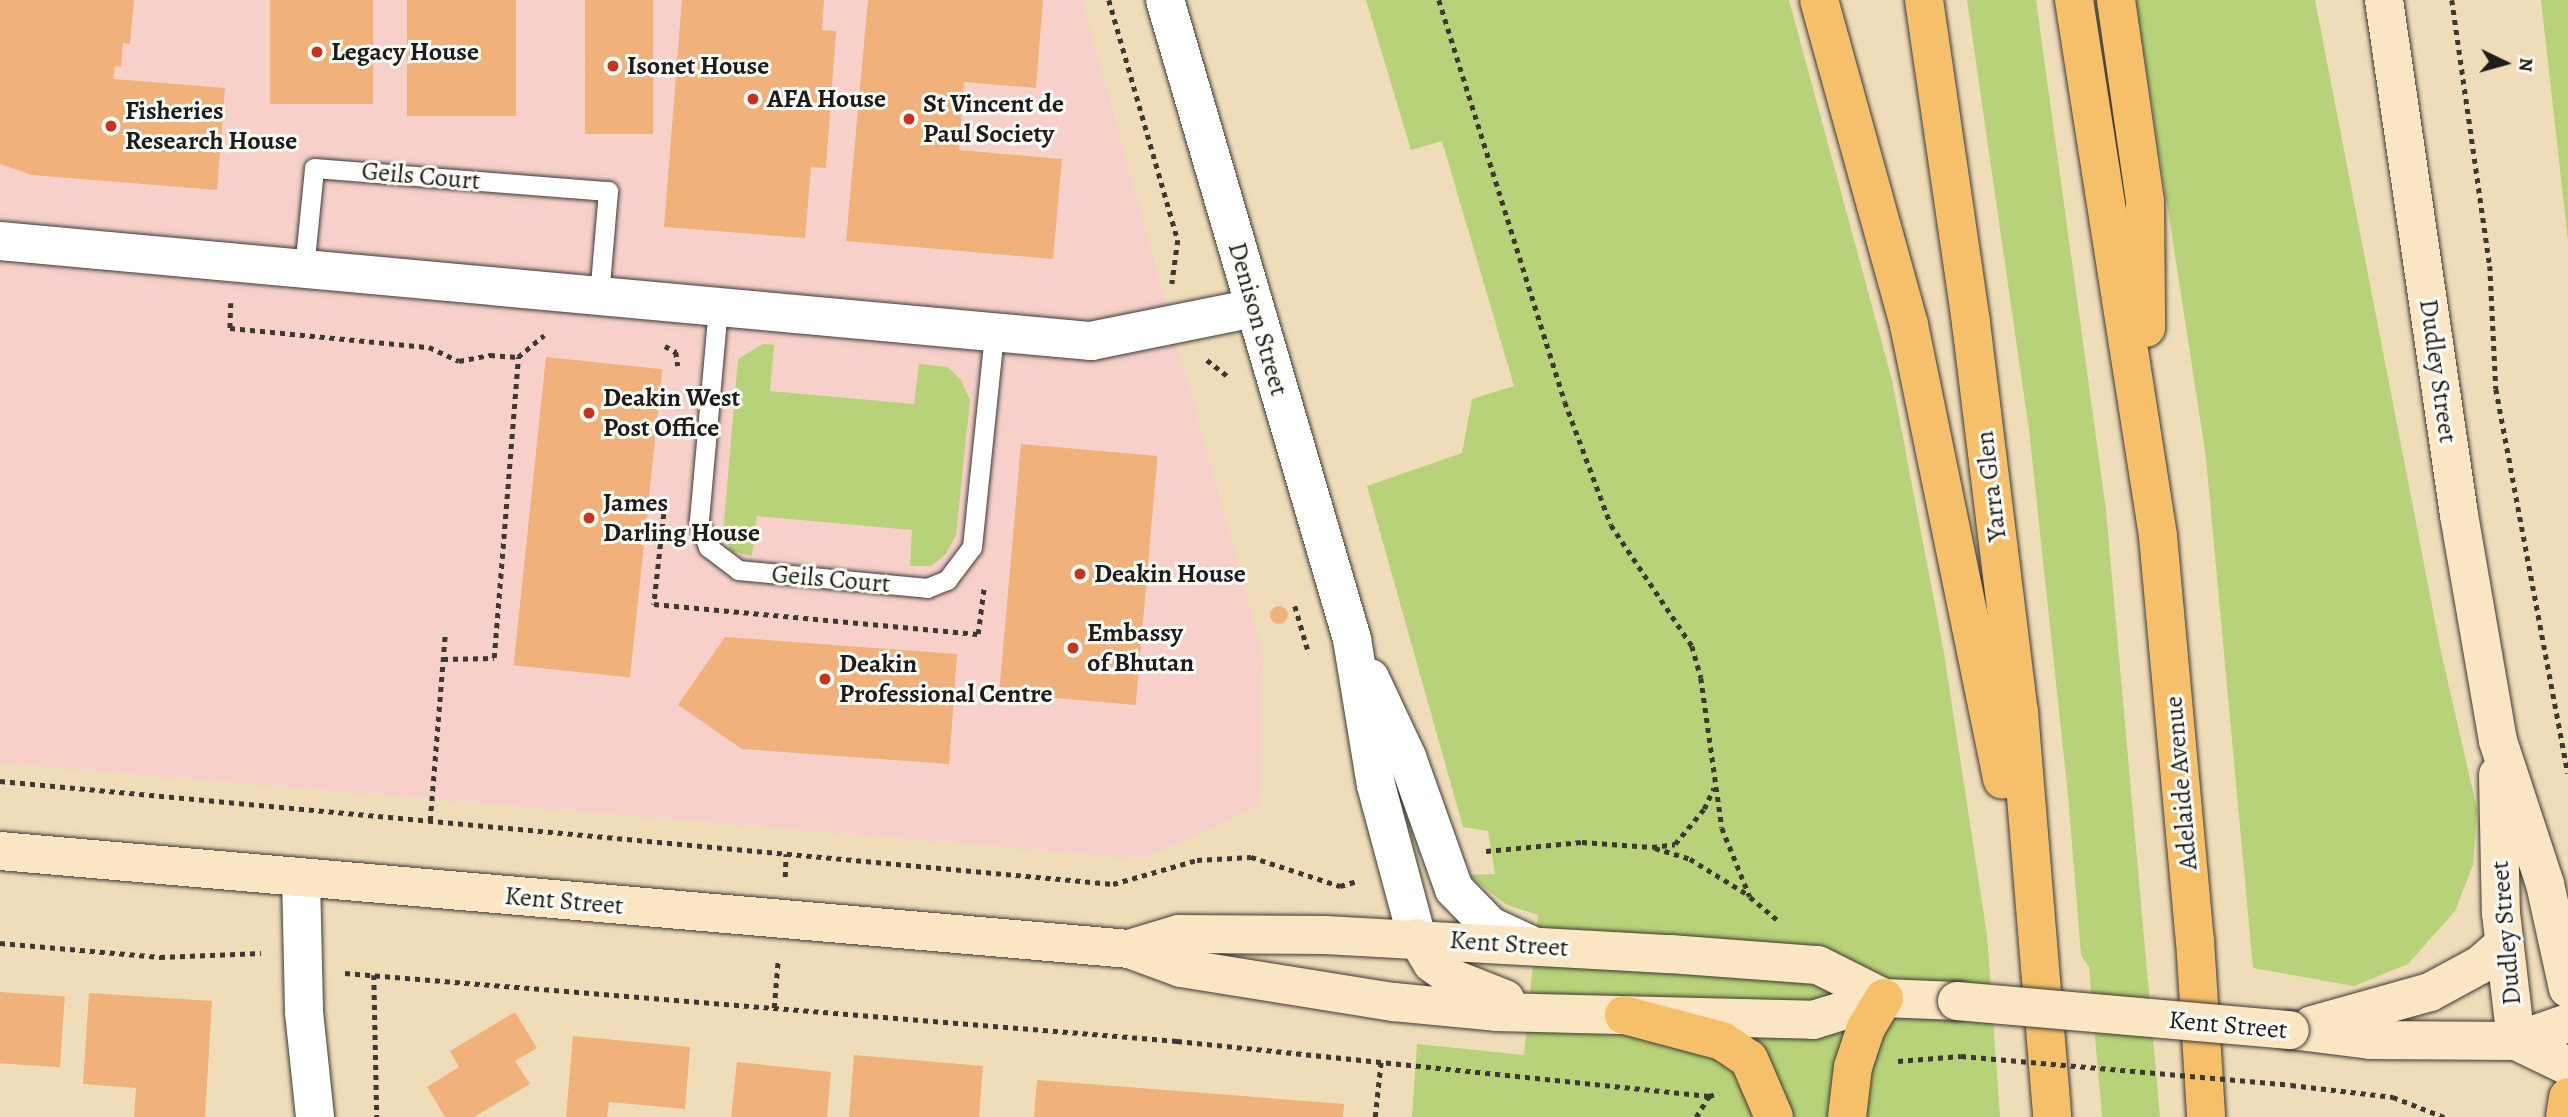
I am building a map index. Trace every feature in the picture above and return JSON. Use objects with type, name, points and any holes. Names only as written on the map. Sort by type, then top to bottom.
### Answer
[{"type":"highway","points":[[1819,0],[1909,325],[2041,975],[2052,1117]]},
{"type":"highway","name":"Yarra Glen","points":[[1924,0],[1971,323],[2015,685],[2041,975]]},
{"type":"highway","points":[[2074,0],[2147,450]]},
{"type":"highway","points":[[2116,0],[2145,201],[2147,450]]},
{"type":"highway","name":"Adelaide Avenue","points":[[2147,450],[2174,695],[2206,1117]]},
{"type":"highway","points":[[1847,1117],[1853,1067],[1866,1028],[1884,998]]},
{"type":"highway","points":[[1623,1015],[1722,1041],[1749,1059],[1774,1117]]},
{"type":"highway","points":[[2565,1117],[2568,1097]]},
{"type":"main road","name":"Dudley Street","points":[[2384,0],[2457,502],[2498,741],[2504,944],[2516,1041]]},
{"type":"main road","name":"Dudley Street","points":[[2498,741],[2545,884],[2568,989]]},
{"type":"main road","name":"Kent Street","points":[[0,851],[1129,949],[1181,968],[1394,1002],[1544,1013],[1813,1020],[1884,998],[1956,1001],[2290,1030],[2370,1040],[2516,1041],[2568,1066]]},
{"type":"main road","name":"Kent Street","points":[[1129,949],[1179,934],[1417,938],[1818,965],[1884,998]]},
{"type":"main road","name":"Denison Street","points":[[1417,938],[1433,963],[1454,979],[1544,1013]]},
{"type":"main road","points":[[2290,1030],[2430,992],[2480,965],[2504,944]]},
{"type":"main road","points":[[2516,1041],[2568,1023]]},
{"type":"street","name":"Denison Street","points":[[1165,0],[1352,639],[1376,785],[1417,938]]},
{"type":"street","points":[[0,242],[1091,341],[1255,308]]},
{"type":"street","name":"Denison Street","points":[[1352,639],[1407,757],[1454,890],[1467,908],[1490,926],[1531,946]]},
{"type":"street","points":[[301,877],[304,970],[315,1117]]},
{"type":"lane","name":"Geils Court","points":[[304,270],[314,168],[608,191],[599,296]]},
{"type":"lane","name":"Geils Court","points":[[718,307],[699,522],[708,547],[738,570],[778,574],[928,588],[947,580],[972,547],[994,333]]},
{"type":"path","points":[[1109,0],[1178,240],[1171,281],[1181,323],[1194,350],[1229,377],[1233,390]]},
{"type":"path","points":[[1439,0],[1556,376],[1611,525],[1692,646],[1701,678],[1714,788],[1722,828],[1750,897]]},
{"type":"path","points":[[2452,0],[2490,266],[2496,389],[2568,773]]},
{"type":"path","points":[[218,302],[232,303],[230,328],[429,347],[459,361],[490,355],[518,357]]},
{"type":"path","points":[[443,659],[494,658],[518,357],[529,343],[551,331]]},
{"type":"path","points":[[654,340],[676,352],[679,376]]},
{"type":"path","points":[[664,510],[654,604],[978,634],[984,580]]},
{"type":"path","points":[[430,821],[445,634]]},
{"type":"path","points":[[0,781],[1113,884],[1198,860],[1251,857],[1340,886]]},
{"type":"path","points":[[1473,853],[1582,842],[1652,847],[1675,844],[1704,809],[1714,788]]},
{"type":"path","points":[[1652,847],[1690,859],[1750,897],[1781,923]]},
{"type":"path","points":[[0,943],[160,957],[274,952],[304,970],[1177,1041],[1709,1096],[1696,1117]]},
{"type":"path","points":[[374,975],[376,1117]]},
{"type":"path","points":[[1889,1062],[1961,1056],[2291,1085],[2393,1097],[2444,1117]]},
{"type":"path","points":[[1375,1117],[1381,1061]]},
{"type":"shaded area","points":[[0,0],[1082,0],[1263,654],[1259,805],[1145,859],[0,763]]},
{"type":"green space","points":[[1366,0],[1789,0],[1892,380],[1944,653],[1987,935],[2000,1117],[1412,1117],[1417,1044],[1524,1055],[1538,915],[1507,905],[1468,875],[1495,874],[1488,831],[1463,827],[1367,486],[1462,453],[1472,399],[1514,386],[1442,141],[1411,150]]},
{"type":"green space","points":[[1967,0],[2036,0],[2106,510],[2160,1117],[2102,1117],[2089,967],[2081,955],[2068,795],[2029,430]]},
{"type":"green space","points":[[2136,0],[2315,0],[2441,652],[2477,809],[2473,865],[2455,911],[2408,964],[2354,986],[2253,968],[2206,458]]},
{"type":"green space","points":[[2541,0],[2568,0],[2568,241]]},
{"type":"green space","points":[[763,344],[774,345],[770,391],[914,404],[919,364],[948,367],[961,380],[970,400],[956,535],[946,554],[931,566],[910,566],[912,530],[757,516],[752,556],[731,551],[723,533],[738,359]]},
{"type":"building","name":"Fisheries Research House","points":[[0,0],[134,0],[130,44],[123,43],[121,67],[115,66],[113,79],[225,88],[217,190],[32,175],[0,164]]},
{"type":"building","name":"Legacy House","points":[[270,0],[373,0],[373,104],[270,104]]},
{"type":"building","points":[[407,0],[516,0],[516,116],[407,116]]},
{"type":"building","name":"Isonet House","points":[[585,0],[653,0],[653,134],[585,134]]},
{"type":"building","name":"AFA House","points":[[682,0],[824,0],[822,30],[836,31],[826,168],[811,167],[805,238],[664,227]]},
{"type":"building","name":"St Vincent de Paul Society","points":[[868,0],[1043,0],[1036,88],[964,82],[959,150],[1062,159],[1053,259],[846,241]]},
{"type":"building","name":"James Darling House","points":[[546,357],[662,369],[630,678],[514,665]]},
{"type":"building","name":"Deakin House","points":[[1021,444],[1157,456],[1136,705],[999,693]]},
{"type":"building","points":[[1279,606],[1285,609],[1288,615],[1285,621],[1279,624],[1273,621],[1270,615],[1273,609]]},
{"type":"building","name":"Deakin Professional Centre","points":[[725,637],[957,654],[949,764],[742,749],[678,705]]},
{"type":"building","points":[[0,992],[65,997],[60,1067],[0,1063]]},
{"type":"building","points":[[89,993],[212,1001],[205,1117],[134,1117],[136,1088],[83,1084]]},
{"type":"building","points":[[515,1012],[537,1048],[515,1061],[530,1084],[474,1117],[445,1117],[427,1087],[459,1067],[450,1051]]},
{"type":"building","points":[[573,1036],[690,1047],[685,1109],[609,1102],[607,1117],[566,1117]]},
{"type":"building","points":[[854,1055],[983,1066],[979,1117],[849,1117]]},
{"type":"building","points":[[737,1062],[831,1072],[827,1117],[731,1117]]},
{"type":"building","points":[[1037,1080],[1344,1104],[1343,1117],[1034,1117]]},
{"type":"place","name":"Legacy House","points":[[317,52]]},
{"type":"place","name":"Isonet House","points":[[613,66]]},
{"type":"place","name":"AFA House","points":[[753,99]]},
{"type":"place","name":"St Vincent de Paul Society","points":[[909,119]]},
{"type":"place","name":"Fisheries Research House","points":[[111,126]]},
{"type":"place","name":"Deakin West Post Office","points":[[589,413]]},
{"type":"place","name":"James Darling House","points":[[589,518]]},
{"type":"place","name":"Deakin House","points":[[1080,574]]},
{"type":"place","name":"Embassy of Bhutan","points":[[1073,648]]},
{"type":"place","name":"Deakin Professional Centre","points":[[825,679]]}]
